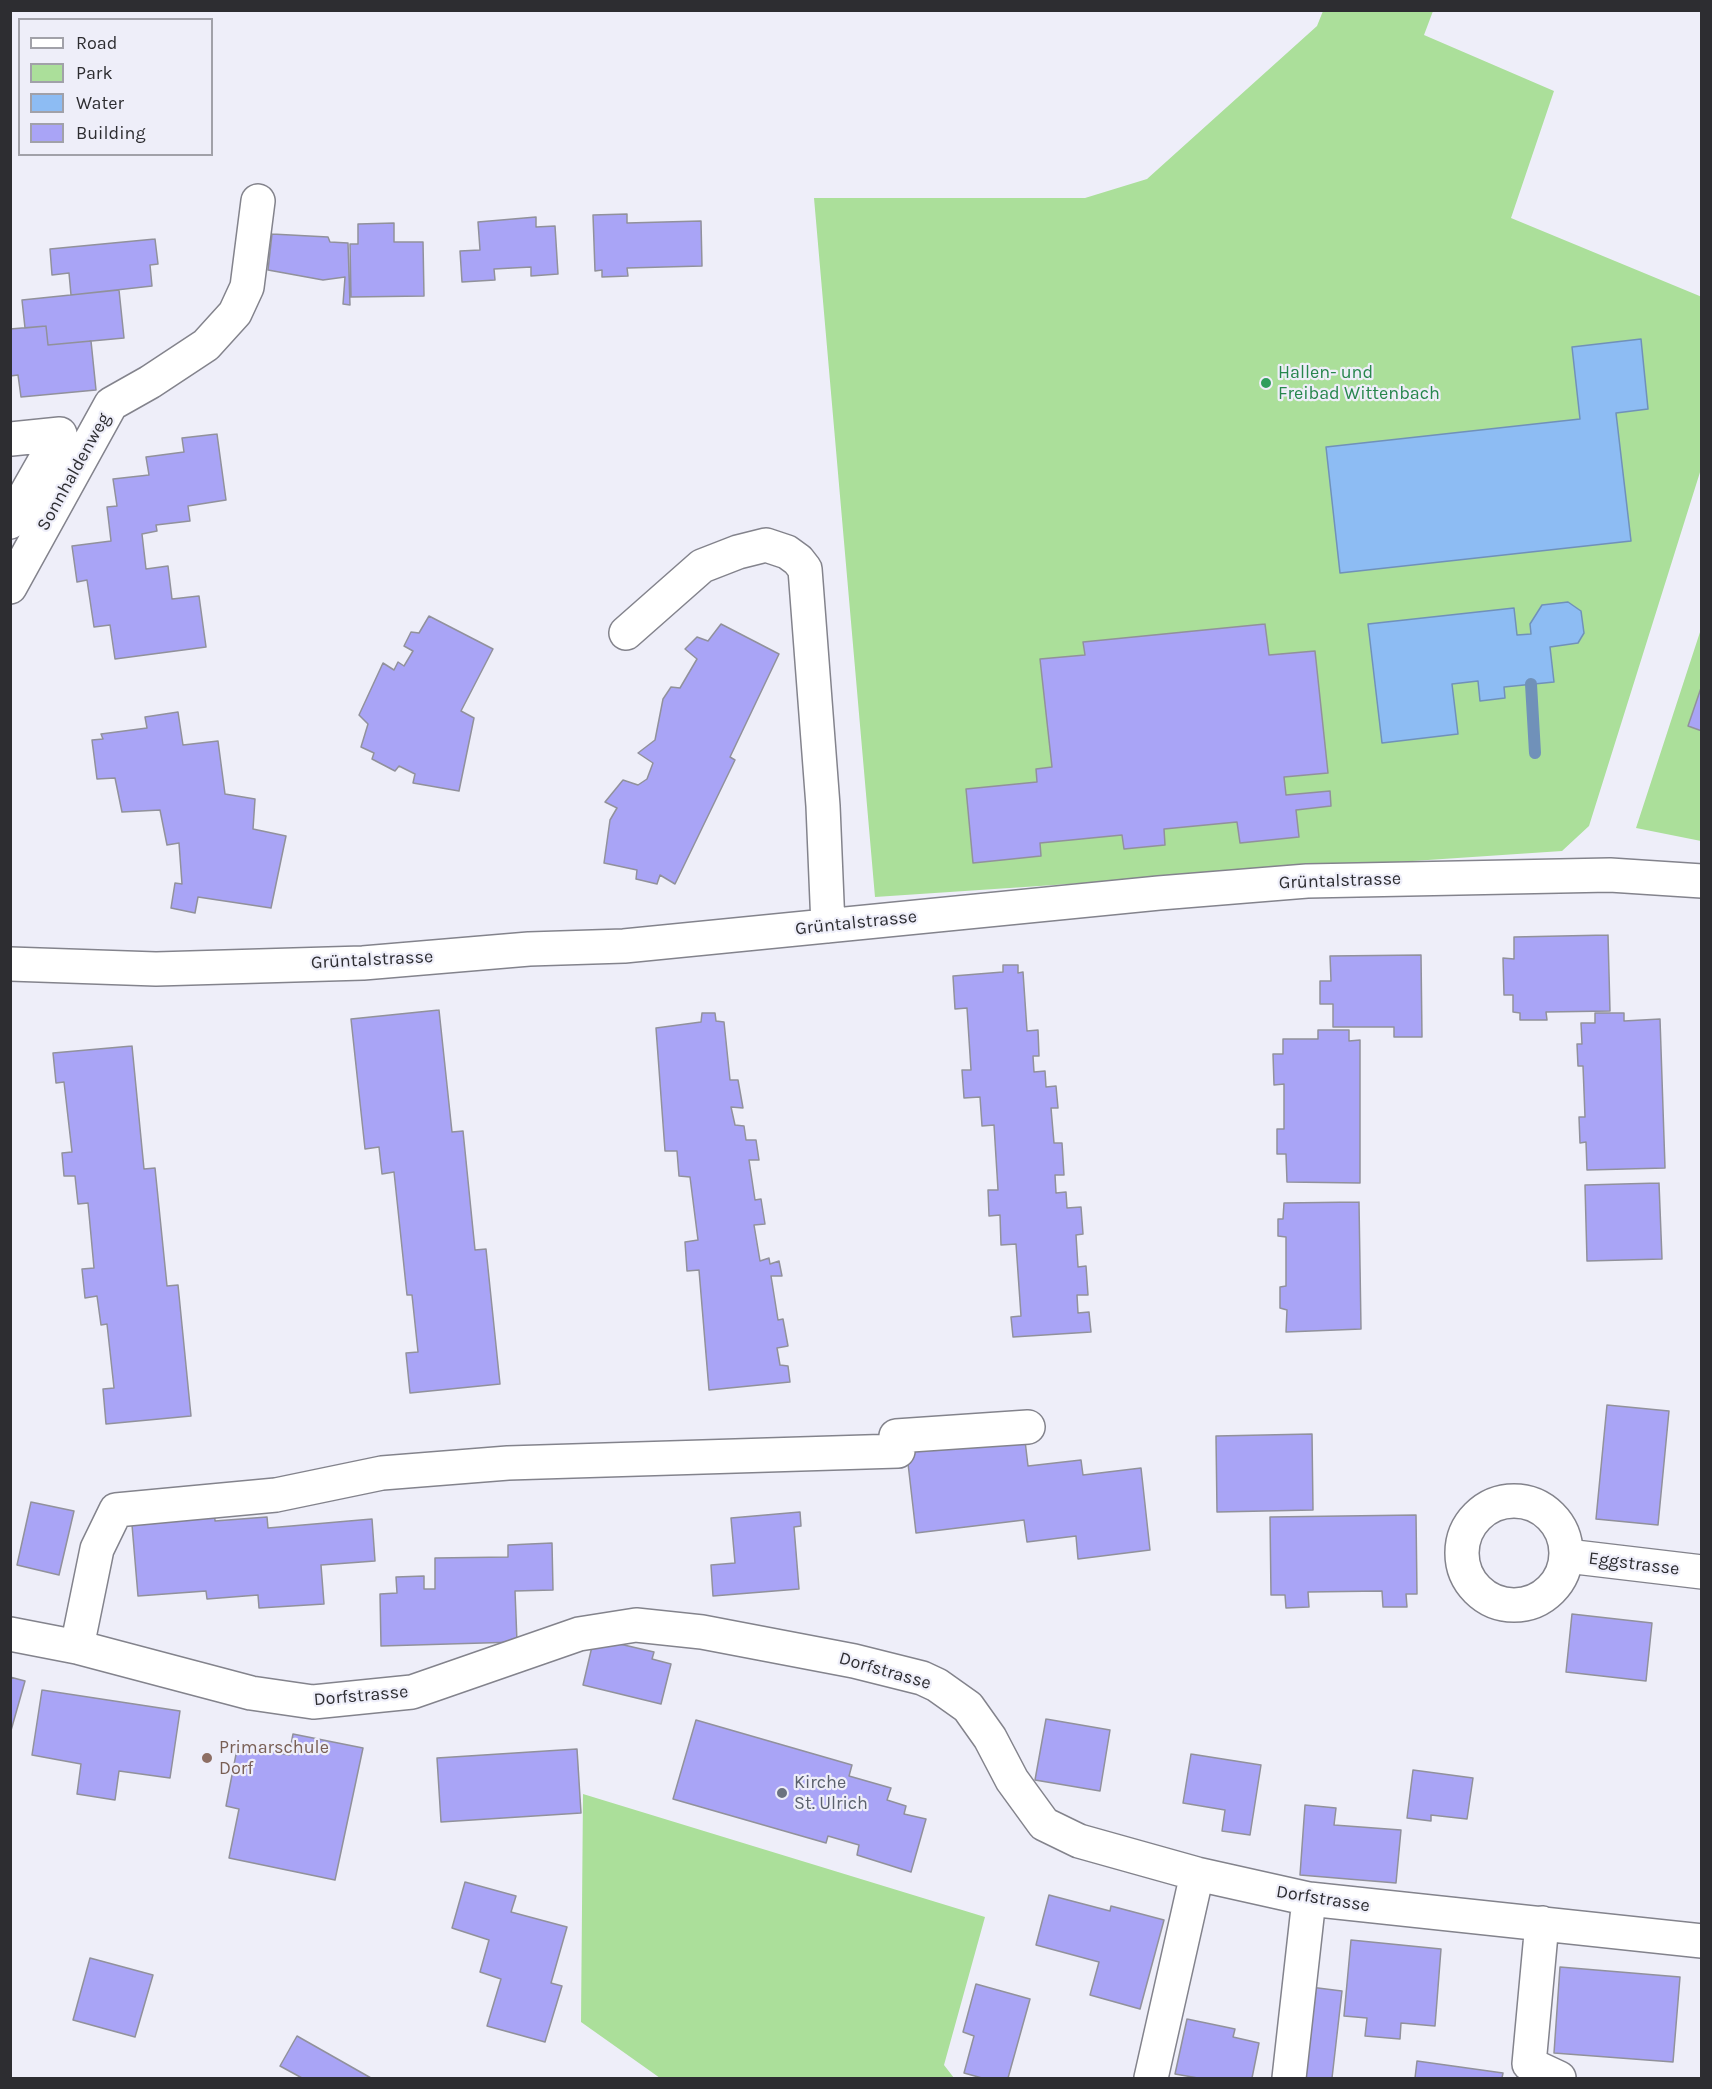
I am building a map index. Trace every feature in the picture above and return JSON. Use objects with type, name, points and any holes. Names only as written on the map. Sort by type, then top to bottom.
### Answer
[{"type":"street","name":"Sonnhaldenweg","points":[[10,587],[111,404],[150,382],[206,345],[235,313],[248,287],[258,201]]},
{"type":"street","points":[[10,522],[60,434],[11,439]]},
{"type":"street","points":[[626,633],[702,567],[738,552],[766,546],[787,552],[805,569],[821,772],[828,926]]},
{"type":"street","name":"Grüntalstrasse","points":[[10,964],[156,969],[363,963],[529,949],[624,946],[1159,892],[1307,881],[1610,875],[1701,881]]},
{"type":"street","points":[[77,1647],[97,1549],[116,1510],[276,1495],[382,1473],[508,1463],[898,1451],[896,1436],[1028,1427]]},
{"type":"street","name":"Eggstrasse","points":[[1567,1557],[1701,1572]]},
{"type":"street","name":"Dorfstrasse","points":[[10,1634],[77,1647],[251,1693],[313,1702],[412,1692],[579,1634],[636,1625],[702,1632],[854,1661],[922,1677],[968,1707],[990,1738],[1012,1780],[1044,1824],[1078,1842],[1197,1874],[1309,1899],[1701,1941]]},
{"type":"street","points":[[1152,2079],[1197,1874]]},
{"type":"street","points":[[1289,2079],[1309,1899]]},
{"type":"street","points":[[1542,1923],[1529,2064],[1559,2079]]},
{"type":"green space","name":"Hallen- und Freibad Wittenbach","points":[[1323,11],[1433,11],[1424,35],[1554,91],[1511,218],[1702,297],[1701,469],[1589,826],[1562,851],[875,897],[814,198],[1085,198],[1147,179],[1317,26]]},
{"type":"green space","points":[[1701,629],[1701,841],[1636,828]]},
{"type":"green space","points":[[583,1794],[985,1917],[944,2065],[954,2078],[660,2078],[581,2022]]},
{"type":"water","points":[[1641,339],[1648,409],[1616,413],[1631,541],[1340,573],[1326,447],[1580,419],[1572,347]]},
{"type":"water","points":[[1568,602],[1581,611],[1584,633],[1578,643],[1550,647],[1554,682],[1504,687],[1505,698],[1480,701],[1478,681],[1452,684],[1458,734],[1382,743],[1368,624],[1514,608],[1517,635],[1531,634],[1530,624],[1542,605]]},
{"type":"building","points":[[627,214],[627,223],[701,221],[702,266],[627,268],[628,276],[602,277],[602,270],[595,271],[593,215]]},
{"type":"building","points":[[536,217],[536,227],[555,226],[558,274],[531,276],[531,267],[494,269],[495,280],[462,282],[460,251],[480,250],[478,222]]},
{"type":"building","points":[[394,223],[394,242],[423,242],[424,296],[351,297],[350,244],[358,244],[358,224]]},
{"type":"building","points":[[272,234],[328,237],[330,242],[348,243],[350,305],[343,304],[345,277],[323,280],[268,270]]},
{"type":"building","points":[[155,239],[158,264],[150,265],[152,286],[71,295],[69,273],[52,275],[50,249]]},
{"type":"building","points":[[119,290],[124,338],[48,345],[46,326],[25,328],[22,300]]},
{"type":"building","points":[[46,326],[48,345],[91,341],[96,390],[21,397],[18,375],[10,376],[10,329]]},
{"type":"building","points":[[217,434],[226,500],[188,506],[190,521],[156,525],[157,531],[142,534],[146,569],[168,566],[172,599],[199,596],[206,647],[115,659],[110,625],[94,627],[87,580],[77,582],[72,546],[111,541],[107,507],[117,506],[113,479],[149,475],[146,457],[184,452],[182,438]]},
{"type":"building","points":[[429,616],[493,649],[461,711],[474,718],[459,791],[413,783],[415,774],[399,766],[395,771],[372,759],[374,753],[361,747],[368,724],[359,715],[383,663],[394,670],[398,662],[404,666],[413,651],[404,646],[411,632],[419,633]]},
{"type":"building","points":[[721,624],[779,654],[730,757],[735,760],[675,884],[660,875],[657,884],[636,879],[637,870],[604,863],[610,820],[617,808],[605,802],[623,780],[638,785],[647,779],[653,763],[638,753],[655,740],[663,699],[671,687],[680,688],[697,659],[685,649],[697,637],[708,641]]},
{"type":"building","points":[[1265,624],[1269,655],[1315,651],[1328,773],[1284,777],[1286,795],[1330,791],[1331,806],[1296,810],[1299,837],[1240,843],[1237,822],[1164,829],[1165,845],[1124,849],[1122,835],[1040,843],[1041,856],[973,863],[966,789],[1037,782],[1036,769],[1052,767],[1040,659],[1085,655],[1083,642]]},
{"type":"building","points":[[1702,685],[1702,731],[1688,726]]},
{"type":"building","points":[[178,712],[183,745],[218,741],[225,794],[255,799],[253,829],[286,836],[271,908],[198,897],[195,913],[171,908],[175,883],[182,884],[179,843],[167,845],[160,810],[122,812],[115,778],[97,779],[92,740],[103,739],[101,734],[147,728],[145,717]]},
{"type":"building","points":[[1608,935],[1610,1011],[1546,1012],[1547,1020],[1520,1020],[1520,1013],[1513,1012],[1513,995],[1504,995],[1503,958],[1514,959],[1514,937]]},
{"type":"building","points":[[1421,955],[1422,1037],[1394,1037],[1394,1027],[1333,1027],[1333,1004],[1320,1004],[1320,981],[1331,981],[1330,956]]},
{"type":"building","points":[[1003,965],[1018,965],[1018,973],[1023,972],[1027,1031],[1038,1030],[1039,1056],[1033,1056],[1034,1072],[1045,1071],[1046,1087],[1056,1086],[1058,1108],[1051,1108],[1054,1143],[1062,1143],[1064,1175],[1055,1175],[1056,1193],[1066,1192],[1067,1208],[1081,1207],[1083,1234],[1076,1235],[1078,1267],[1086,1266],[1088,1295],[1077,1295],[1078,1313],[1089,1312],[1091,1332],[1013,1337],[1011,1317],[1021,1316],[1016,1244],[1001,1245],[1000,1215],[989,1216],[988,1190],[998,1190],[994,1125],[982,1126],[980,1097],[964,1098],[962,1070],[971,1070],[967,1008],[955,1009],[953,976],[1003,972]]},
{"type":"building","points":[[439,1010],[452,1132],[463,1131],[475,1250],[486,1249],[500,1384],[410,1393],[406,1353],[418,1352],[412,1295],[407,1295],[394,1172],[382,1174],[379,1147],[365,1149],[351,1019]]},
{"type":"building","points":[[702,1013],[715,1013],[716,1021],[724,1022],[730,1080],[738,1080],[743,1108],[731,1107],[735,1125],[744,1126],[746,1140],[756,1140],[759,1160],[749,1160],[755,1200],[761,1199],[765,1224],[754,1225],[760,1261],[769,1258],[770,1264],[779,1261],[782,1276],[771,1276],[778,1320],[783,1319],[788,1346],[777,1348],[780,1365],[788,1366],[790,1382],[709,1390],[699,1270],[687,1271],[685,1242],[698,1240],[690,1177],[679,1176],[677,1151],[665,1151],[656,1028],[701,1022]]},
{"type":"building","points":[[1595,1013],[1624,1013],[1624,1021],[1660,1019],[1665,1168],[1587,1170],[1586,1142],[1580,1143],[1579,1117],[1585,1117],[1583,1066],[1578,1066],[1577,1044],[1582,1044],[1581,1023],[1595,1023]]},
{"type":"building","points":[[1318,1030],[1349,1030],[1349,1041],[1360,1040],[1360,1183],[1287,1182],[1286,1154],[1277,1154],[1277,1129],[1284,1129],[1284,1084],[1274,1085],[1273,1054],[1283,1054],[1283,1039],[1318,1039]]},
{"type":"building","points":[[132,1046],[144,1169],[155,1168],[167,1286],[178,1285],[191,1416],[106,1424],[103,1389],[114,1388],[107,1324],[101,1325],[97,1296],[85,1298],[82,1269],[94,1268],[88,1203],[78,1204],[75,1176],[64,1176],[62,1153],[72,1152],[64,1082],[56,1083],[53,1053]]},
{"type":"building","points":[[1659,1183],[1662,1259],[1587,1261],[1585,1185]]},
{"type":"building","points":[[1359,1202],[1361,1329],[1286,1332],[1287,1310],[1280,1308],[1280,1287],[1286,1286],[1286,1237],[1278,1236],[1278,1219],[1283,1219],[1284,1203]]},
{"type":"building","points":[[1607,1405],[1669,1411],[1658,1525],[1596,1519]]},
{"type":"building","points":[[1024,1432],[1028,1466],[1081,1460],[1083,1475],[1141,1468],[1150,1550],[1078,1559],[1076,1536],[1027,1542],[1024,1520],[916,1533],[906,1446]]},
{"type":"building","points":[[1312,1434],[1313,1510],[1217,1512],[1216,1436]]},
{"type":"building","points":[[31,1502],[74,1511],[59,1575],[17,1565]]},
{"type":"building","points":[[214,1506],[215,1521],[267,1517],[268,1528],[372,1519],[375,1561],[321,1565],[324,1604],[259,1608],[258,1595],[207,1599],[206,1591],[138,1596],[131,1513]]},
{"type":"building","points":[[800,1512],[801,1526],[794,1527],[799,1589],[713,1596],[711,1565],[735,1563],[731,1518]]},
{"type":"building","points":[[1416,1515],[1417,1594],[1406,1594],[1407,1607],[1383,1607],[1382,1591],[1308,1592],[1309,1607],[1286,1608],[1285,1595],[1271,1595],[1270,1517]]},
{"type":"building","points":[[552,1543],[553,1590],[515,1591],[517,1642],[381,1646],[380,1594],[397,1593],[396,1577],[424,1576],[424,1589],[435,1589],[435,1558],[508,1557],[508,1545]]},
{"type":"building","points":[[1572,1614],[1652,1623],[1646,1681],[1566,1672]]},
{"type":"building","points":[[594,1638],[654,1652],[652,1659],[671,1664],[661,1704],[583,1685]]},
{"type":"building","points":[[10,1677],[25,1681],[10,1734]]},
{"type":"building","points":[[42,1690],[180,1711],[170,1778],[119,1771],[115,1800],[77,1794],[81,1764],[32,1755]]},
{"type":"building","points":[[1046,1719],[1110,1730],[1100,1791],[1035,1780]]},
{"type":"building","name":"Kirche St. Ulrich","points":[[696,1720],[852,1765],[849,1776],[891,1788],[887,1800],[906,1806],[904,1814],[926,1819],[911,1872],[857,1855],[859,1845],[828,1836],[826,1843],[673,1799]]},
{"type":"building","points":[[293,1734],[363,1748],[335,1880],[229,1858],[239,1809],[226,1806],[238,1744],[289,1755]]},
{"type":"building","points":[[577,1749],[581,1813],[441,1822],[437,1758]]},
{"type":"building","points":[[1191,1754],[1261,1765],[1250,1835],[1222,1831],[1225,1810],[1183,1803]]},
{"type":"building","points":[[1413,1770],[1473,1778],[1467,1819],[1431,1815],[1431,1821],[1407,1818]]},
{"type":"building","points":[[1305,1805],[1336,1808],[1334,1825],[1401,1830],[1396,1883],[1300,1875]]},
{"type":"building","points":[[465,1882],[516,1896],[511,1912],[567,1927],[551,1983],[562,1986],[545,2042],[487,2026],[501,1979],[480,1972],[489,1940],[452,1928]]},
{"type":"building","points":[[1049,1895],[1110,1911],[1111,1906],[1164,1920],[1140,2009],[1090,1995],[1099,1962],[1036,1945]]},
{"type":"building","points":[[1351,1940],[1441,1949],[1435,2026],[1401,2023],[1400,2039],[1365,2036],[1367,2018],[1344,2016]]},
{"type":"building","points":[[90,1958],[153,1975],[135,2037],[73,2020]]},
{"type":"building","points":[[1560,1967],[1680,1977],[1673,2062],[1554,2053]]},
{"type":"building","points":[[976,1984],[1030,1999],[1008,2078],[982,2078],[964,2073],[974,2036],[963,2032]]},
{"type":"building","points":[[1310,1987],[1342,1991],[1332,2078],[1300,2078]]},
{"type":"building","points":[[1187,2019],[1235,2029],[1233,2037],[1259,2043],[1252,2078],[1198,2078],[1175,2074]]},
{"type":"building","points":[[297,2036],[371,2078],[302,2078],[280,2066]]},
{"type":"building","points":[[1417,2061],[1503,2073],[1502,2078],[1415,2078]]},
{"type":"waterway","points":[[1531,684],[1535,753]]},
{"type":"place","name":"Hallen- und Freibad Wittenbach","points":[[1266,383]]},
{"type":"place","name":"Primarschule Dorf","points":[[207,1758]]},
{"type":"place","name":"Kirche St. Ulrich","points":[[782,1793]]}]
